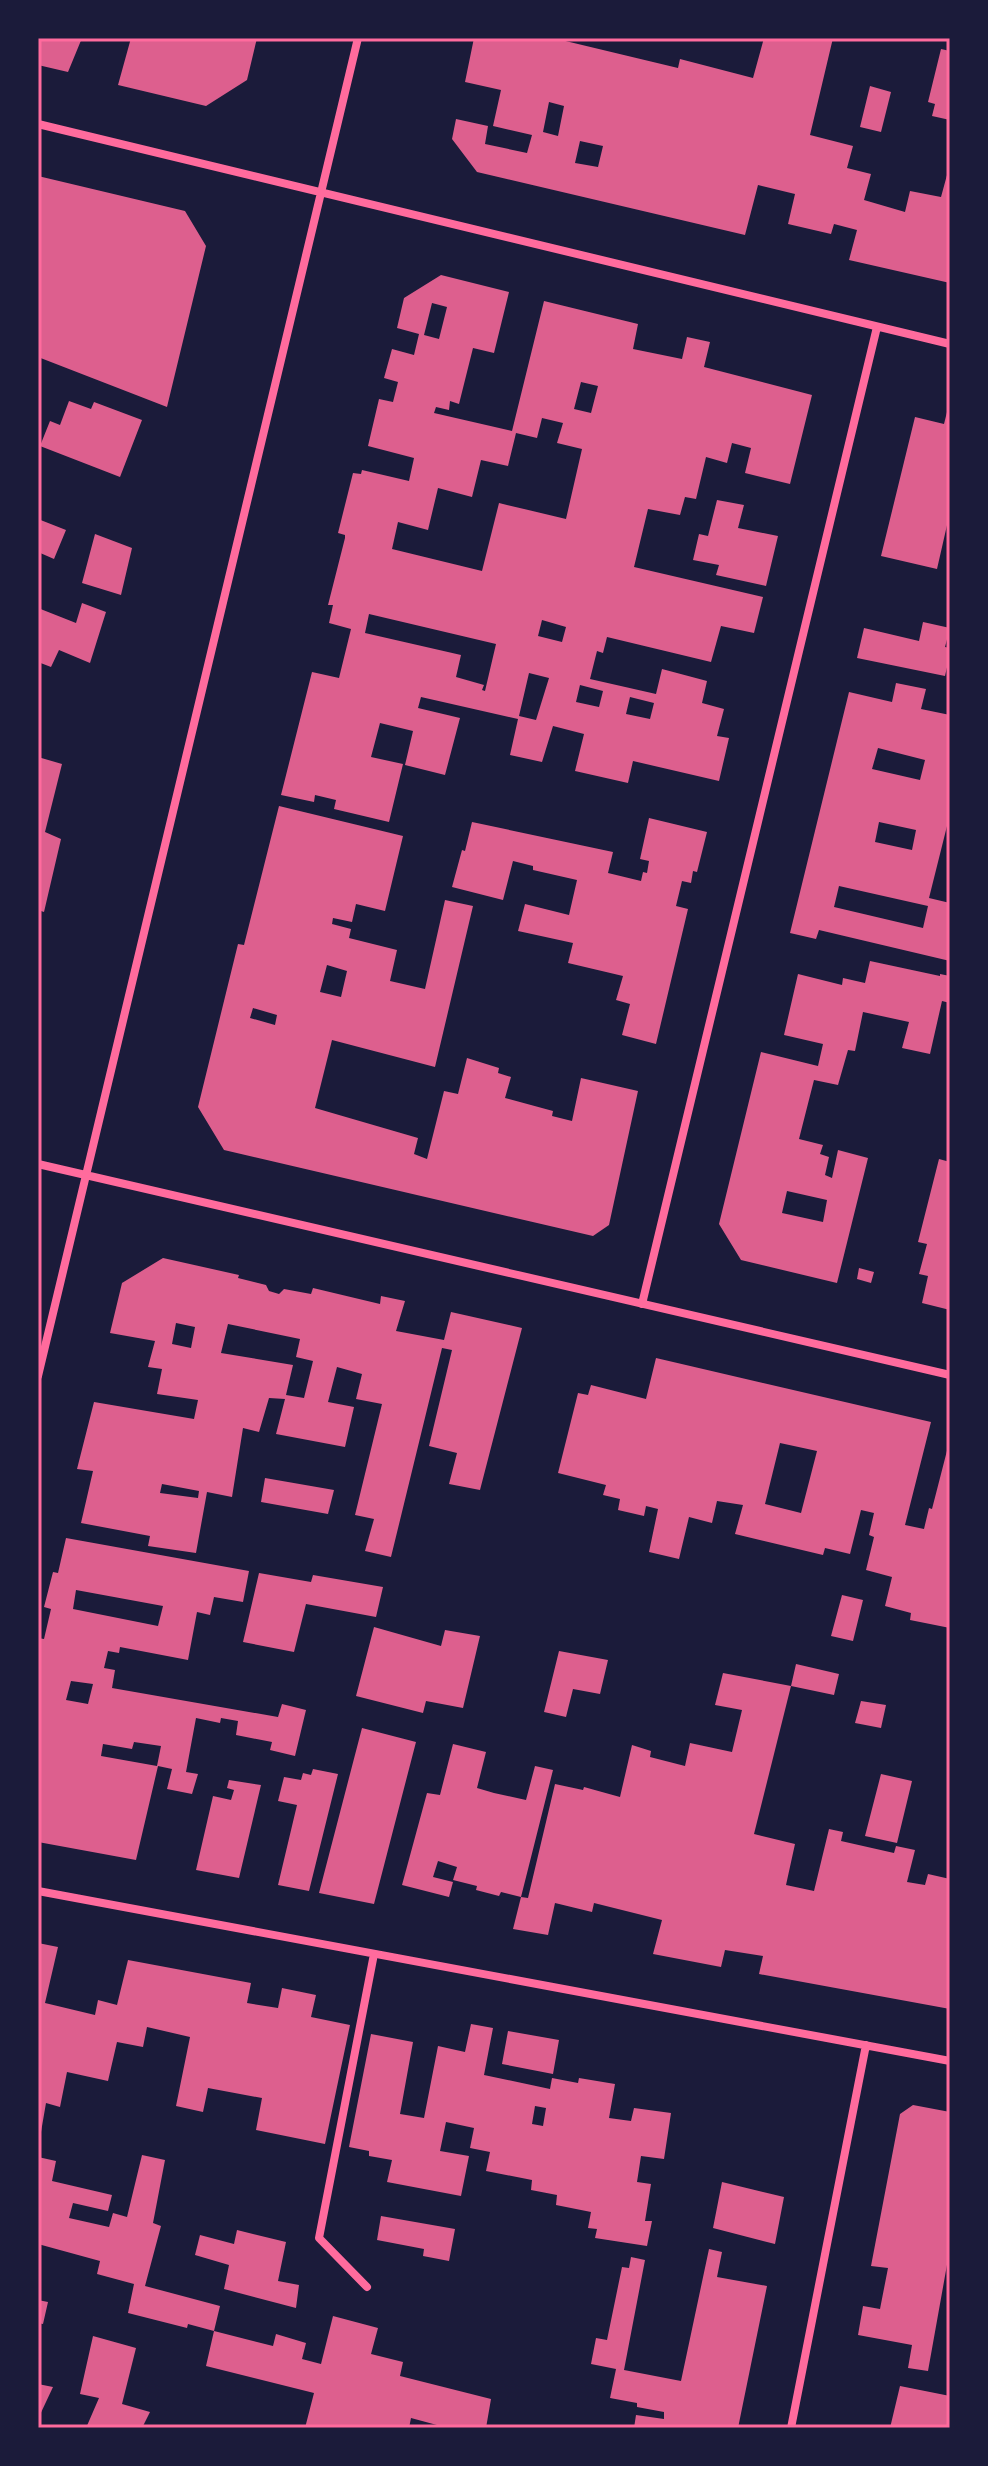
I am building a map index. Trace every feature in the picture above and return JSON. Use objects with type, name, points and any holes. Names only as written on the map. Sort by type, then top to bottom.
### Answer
[{"type":"street","points":[[38,1376],[358,38]]},
{"type":"street","points":[[38,124],[950,344]]},
{"type":"street","points":[[642,1304],[877,327]]},
{"type":"street","points":[[38,1164],[950,1375]]},
{"type":"street","points":[[38,1891],[950,2061]]},
{"type":"street","points":[[367,2287],[319,2238],[374,1954]]},
{"type":"street","points":[[791,2428],[866,2045]]},
{"type":"building","points":[[38,38],[82,38],[68,72],[38,65]]},
{"type":"building","points":[[131,38],[257,38],[247,80],[206,106],[118,85]]},
{"type":"building","points":[[474,38],[553,38],[678,68],[680,59],[753,78],[764,38],[833,38],[810,135],[853,146],[847,168],[871,174],[864,200],[905,212],[910,191],[941,197],[950,164],[950,283],[849,260],[857,230],[834,224],[831,234],[788,224],[795,194],[758,185],[745,235],[477,172],[452,139],[456,119],[488,126],[485,144],[527,153],[532,135],[493,126],[501,90],[465,82]],"holes":[[[549,102],[564,106],[558,136],[543,132]],[[580,141],[603,146],[598,167],[575,163]]]},
{"type":"building","points":[[941,49],[950,51],[950,120],[932,116],[935,104],[928,102]]},
{"type":"building","points":[[870,86],[891,92],[881,132],[860,127]]},
{"type":"building","points":[[38,176],[185,211],[206,246],[167,407],[38,357]]},
{"type":"building","points":[[441,275],[509,292],[494,353],[473,348],[459,404],[450,401],[449,410],[436,407],[434,413],[512,431],[544,301],[638,324],[633,349],[682,359],[687,337],[710,342],[704,367],[812,395],[790,484],[745,473],[751,448],[732,443],[727,463],[706,457],[696,499],[685,497],[680,515],[648,509],[634,567],[763,597],[754,633],[721,626],[711,662],[607,637],[603,653],[597,651],[590,679],[656,694],[662,669],[707,681],[702,703],[724,709],[717,736],[729,738],[719,781],[633,761],[628,783],[575,771],[584,734],[553,726],[542,762],[510,755],[518,719],[421,697],[418,708],[460,718],[445,775],[405,765],[413,731],[380,723],[371,757],[403,764],[389,822],[334,809],[336,800],[315,795],[314,802],[281,795],[312,672],[339,678],[351,629],[329,623],[333,605],[328,605],[345,538],[345,535],[338,533],[353,473],[361,474],[362,470],[409,481],[414,458],[368,446],[379,399],[393,402],[398,382],[384,378],[392,349],[414,355],[419,334],[397,328],[404,298]],"holes":[[[432,303],[447,307],[439,339],[424,335]],[[581,382],[598,386],[591,413],[574,409]],[[542,418],[563,423],[557,443],[582,449],[566,519],[499,503],[482,571],[392,549],[398,522],[428,530],[438,488],[472,497],[481,460],[508,466],[516,433],[537,438]],[[369,614],[496,644],[485,691],[482,690],[484,685],[456,677],[461,655],[365,633]],[[542,620],[566,627],[562,642],[538,636]],[[529,673],[549,678],[536,720],[519,716]],[[580,685],[603,691],[599,707],[576,702]],[[630,697],[654,703],[650,719],[626,714]]]},
{"type":"building","points":[[69,401],[91,409],[94,402],[142,420],[120,477],[40,446],[50,421],[60,425]]},
{"type":"building","points":[[949,404],[950,512],[937,569],[881,556],[915,417],[944,424]]},
{"type":"building","points":[[717,500],[744,505],[738,528],[778,536],[766,586],[716,575],[719,565],[693,560],[699,534],[708,536]]},
{"type":"building","points":[[38,519],[66,530],[54,559],[38,552]]},
{"type":"building","points":[[95,534],[132,548],[121,595],[82,583]]},
{"type":"building","points":[[82,603],[106,612],[90,663],[59,650],[51,667],[38,662],[38,608],[76,623]]},
{"type":"building","points":[[923,622],[950,628],[945,647],[950,648],[950,654],[945,676],[857,658],[864,628],[919,641]]},
{"type":"building","points":[[896,683],[926,689],[921,709],[950,715],[950,814],[929,898],[950,903],[950,961],[819,930],[816,939],[790,933],[849,692],[892,702]],"holes":[[[878,748],[925,760],[920,780],[872,769]],[[879,822],[916,830],[912,850],[875,842]],[[839,886],[928,906],[923,928],[834,907]]]},
{"type":"building","points":[[38,757],[62,764],[45,832],[61,839],[44,912],[38,910]]},
{"type":"building","points":[[279,806],[403,836],[385,911],[356,904],[352,922],[333,918],[332,924],[351,929],[349,938],[397,950],[390,981],[425,989],[445,900],[473,906],[435,1067],[332,1040],[315,1108],[418,1138],[414,1154],[427,1159],[444,1091],[458,1094],[467,1058],[499,1068],[498,1073],[511,1077],[505,1098],[553,1111],[552,1116],[572,1121],[581,1078],[638,1091],[609,1225],[593,1236],[224,1150],[198,1107],[238,944],[244,945]],"holes":[[[327,965],[347,971],[341,997],[320,992]],[[253,1008],[277,1015],[275,1025],[250,1018]]]},
{"type":"building","points":[[649,818],[707,832],[697,872],[693,871],[691,883],[682,881],[676,906],[688,909],[656,1044],[622,1035],[630,1004],[616,1000],[623,976],[568,963],[573,943],[518,931],[525,904],[569,915],[577,880],[533,870],[533,866],[513,861],[503,900],[452,887],[472,822],[613,852],[608,873],[641,881],[643,872],[647,873],[649,861],[640,859]]},
{"type":"building","points":[[870,961],[950,976],[950,1003],[942,1001],[930,1054],[902,1048],[909,1022],[863,1012],[855,1051],[848,1050],[838,1085],[814,1080],[799,1139],[823,1145],[820,1154],[829,1157],[825,1175],[832,1178],[838,1150],[868,1158],[837,1283],[741,1260],[719,1224],[761,1052],[818,1066],[823,1044],[784,1035],[798,974],[842,985],[843,978],[865,983]],"holes":[[[787,1191],[827,1200],[823,1222],[782,1213]]]},
{"type":"building","points":[[939,1159],[950,1162],[950,1310],[922,1303],[928,1276],[919,1274],[927,1244],[918,1242]]},
{"type":"building","points":[[163,1258],[239,1275],[238,1278],[266,1285],[269,1291],[279,1294],[284,1289],[311,1294],[313,1288],[380,1304],[381,1296],[405,1301],[396,1331],[444,1340],[451,1312],[522,1328],[480,1490],[449,1484],[457,1453],[429,1446],[452,1350],[442,1348],[391,1557],[365,1551],[374,1519],[355,1515],[382,1404],[356,1399],[362,1374],[337,1367],[328,1402],[354,1407],[345,1447],[276,1434],[285,1399],[269,1398],[259,1432],[243,1428],[232,1497],[207,1492],[196,1553],[148,1546],[150,1536],[81,1523],[93,1471],[77,1469],[94,1402],[194,1419],[198,1400],[157,1394],[162,1369],[148,1367],[155,1341],[110,1333],[122,1283]],"holes":[[[176,1323],[195,1327],[191,1348],[172,1344]],[[228,1324],[300,1339],[296,1357],[313,1361],[304,1398],[286,1395],[293,1365],[221,1353]],[[162,1484],[199,1491],[198,1498],[160,1493]]]},
{"type":"building","points":[[859,1268],[874,1272],[871,1283],[857,1279]]},
{"type":"building","points":[[656,1358],[931,1422],[905,1525],[924,1529],[950,1439],[950,1628],[910,1620],[911,1613],[885,1606],[892,1577],[866,1570],[874,1537],[869,1535],[874,1513],[861,1510],[850,1554],[825,1548],[823,1555],[735,1534],[743,1505],[717,1501],[712,1523],[689,1517],[679,1559],[649,1552],[658,1509],[646,1506],[644,1516],[618,1510],[620,1499],[603,1495],[606,1485],[558,1473],[578,1393],[588,1395],[591,1385],[646,1399]],"holes":[[[780,1443],[817,1451],[801,1513],[765,1504]]]},
{"type":"building","points":[[265,1478],[334,1490],[328,1514],[261,1502]]},
{"type":"building","points":[[66,1538],[249,1571],[243,1602],[214,1597],[210,1615],[197,1612],[188,1660],[120,1647],[119,1653],[108,1651],[104,1668],[115,1670],[112,1688],[278,1717],[282,1704],[306,1710],[295,1756],[270,1750],[272,1742],[236,1735],[238,1721],[221,1718],[220,1723],[196,1718],[186,1772],[198,1774],[192,1794],[167,1789],[172,1769],[158,1766],[136,1860],[38,1842],[38,1638],[44,1639],[51,1609],[44,1607],[53,1572],[58,1573]],"holes":[[[76,1590],[163,1606],[158,1626],[73,1609]],[[71,1681],[93,1684],[88,1704],[66,1700]],[[134,1742],[161,1746],[157,1766],[101,1756],[103,1744],[132,1749]]]},
{"type":"building","points":[[259,1573],[311,1582],[313,1575],[383,1587],[376,1617],[306,1604],[294,1652],[243,1642]]},
{"type":"building","points":[[842,1595],[863,1600],[853,1641],[831,1636]]},
{"type":"building","points":[[374,1627],[441,1646],[445,1630],[480,1636],[463,1708],[426,1701],[423,1713],[356,1696]]},
{"type":"building","points":[[559,1651],[608,1660],[600,1694],[573,1689],[566,1717],[544,1712]]},
{"type":"building","points":[[796,1664],[839,1674],[834,1695],[791,1686]]},
{"type":"building","points":[[723,1673],[791,1686],[754,1834],[795,1844],[786,1885],[814,1891],[829,1829],[843,1832],[841,1841],[894,1853],[896,1846],[915,1850],[907,1882],[925,1885],[928,1874],[950,1879],[950,2009],[759,1974],[763,1956],[725,1950],[721,1967],[653,1954],[662,1920],[594,1903],[592,1912],[555,1903],[548,1935],[513,1929],[521,1897],[528,1898],[555,1784],[583,1790],[584,1787],[620,1797],[632,1745],[651,1751],[650,1757],[685,1766],[690,1743],[732,1752],[742,1710],[715,1705]]},
{"type":"building","points":[[861,1701],[886,1705],[881,1728],[855,1723]]},
{"type":"building","points":[[362,1728],[416,1742],[374,1904],[319,1893]]},
{"type":"building","points":[[453,1744],[486,1752],[477,1788],[494,1793],[526,1800],[535,1766],[553,1770],[521,1897],[476,1890],[477,1886],[453,1880],[457,1867],[438,1861],[433,1877],[453,1882],[449,1897],[402,1885],[427,1793],[440,1795]]},
{"type":"building","points":[[313,1769],[338,1774],[309,1891],[278,1885],[297,1805],[278,1801],[284,1777],[301,1780],[303,1773],[311,1775]]},
{"type":"building","points":[[881,1774],[912,1781],[897,1843],[865,1836]]},
{"type":"building","points":[[229,1780],[261,1785],[239,1878],[196,1870],[213,1796],[231,1800],[234,1790],[227,1788]]},
{"type":"building","points":[[38,1943],[58,1947],[45,2003],[95,2015],[98,2000],[117,2005],[128,1960],[251,1983],[247,2003],[278,2008],[282,1988],[316,1995],[311,2017],[350,2025],[325,2144],[256,2130],[262,2098],[208,2088],[203,2112],[176,2106],[190,2037],[147,2027],[143,2047],[117,2042],[108,2081],[67,2072],[60,2107],[46,2103],[41,2132],[38,2131]]},
{"type":"building","points":[[471,2024],[493,2028],[484,2075],[550,2089],[552,2078],[578,2083],[579,2078],[615,2084],[609,2118],[631,2121],[634,2108],[671,2113],[664,2159],[641,2156],[637,2182],[651,2184],[645,2221],[652,2221],[647,2246],[595,2238],[597,2229],[588,2228],[591,2212],[556,2205],[557,2195],[531,2190],[532,2180],[486,2171],[490,2152],[470,2148],[474,2128],[446,2122],[440,2151],[469,2156],[461,2196],[387,2182],[392,2160],[369,2156],[369,2151],[349,2147],[371,2034],[413,2042],[400,2114],[424,2118],[438,2046],[465,2052]],"holes":[[[535,2106],[546,2108],[543,2126],[532,2124]]]},
{"type":"building","points":[[508,2031],[559,2040],[553,2074],[502,2064]]},
{"type":"building","points":[[913,2105],[950,2112],[950,2248],[928,2371],[908,2368],[912,2345],[858,2335],[863,2306],[880,2309],[888,2268],[871,2266],[900,2114]]},
{"type":"building","points":[[142,2155],[165,2160],[153,2223],[161,2226],[145,2286],[220,2306],[214,2331],[188,2324],[187,2328],[128,2313],[134,2284],[97,2274],[100,2261],[38,2244],[38,2157],[56,2161],[52,2181],[112,2195],[108,2211],[73,2203],[69,2218],[109,2227],[113,2213],[127,2217]]},
{"type":"building","points":[[722,2182],[784,2197],[775,2244],[713,2228]]},
{"type":"building","points":[[381,2216],[455,2229],[449,2261],[423,2256],[424,2249],[377,2240]]},
{"type":"building","points":[[237,2230],[286,2242],[278,2281],[299,2285],[296,2308],[224,2289],[229,2265],[195,2255],[200,2235],[234,2244]]},
{"type":"building","points":[[709,2249],[722,2252],[717,2277],[767,2286],[738,2428],[634,2428],[636,2415],[664,2419],[664,2412],[610,2398],[616,2369],[591,2364],[596,2338],[607,2340],[622,2267],[629,2268],[631,2257],[645,2260],[624,2370],[681,2381]]},
{"type":"building","points":[[38,2300],[48,2302],[43,2324],[38,2323]]},
{"type":"building","points":[[333,2316],[378,2328],[371,2354],[403,2362],[400,2376],[491,2399],[486,2428],[448,2428],[411,2418],[409,2428],[305,2428],[314,2393],[206,2366],[214,2331],[273,2346],[276,2334],[306,2343],[302,2359],[321,2364]]},
{"type":"building","points":[[93,2336],[136,2348],[122,2404],[150,2412],[142,2428],[86,2428],[99,2398],[80,2394]]},
{"type":"building","points":[[38,2384],[53,2387],[38,2419]]},
{"type":"building","points":[[900,2386],[950,2396],[950,2428],[890,2428]]}]
